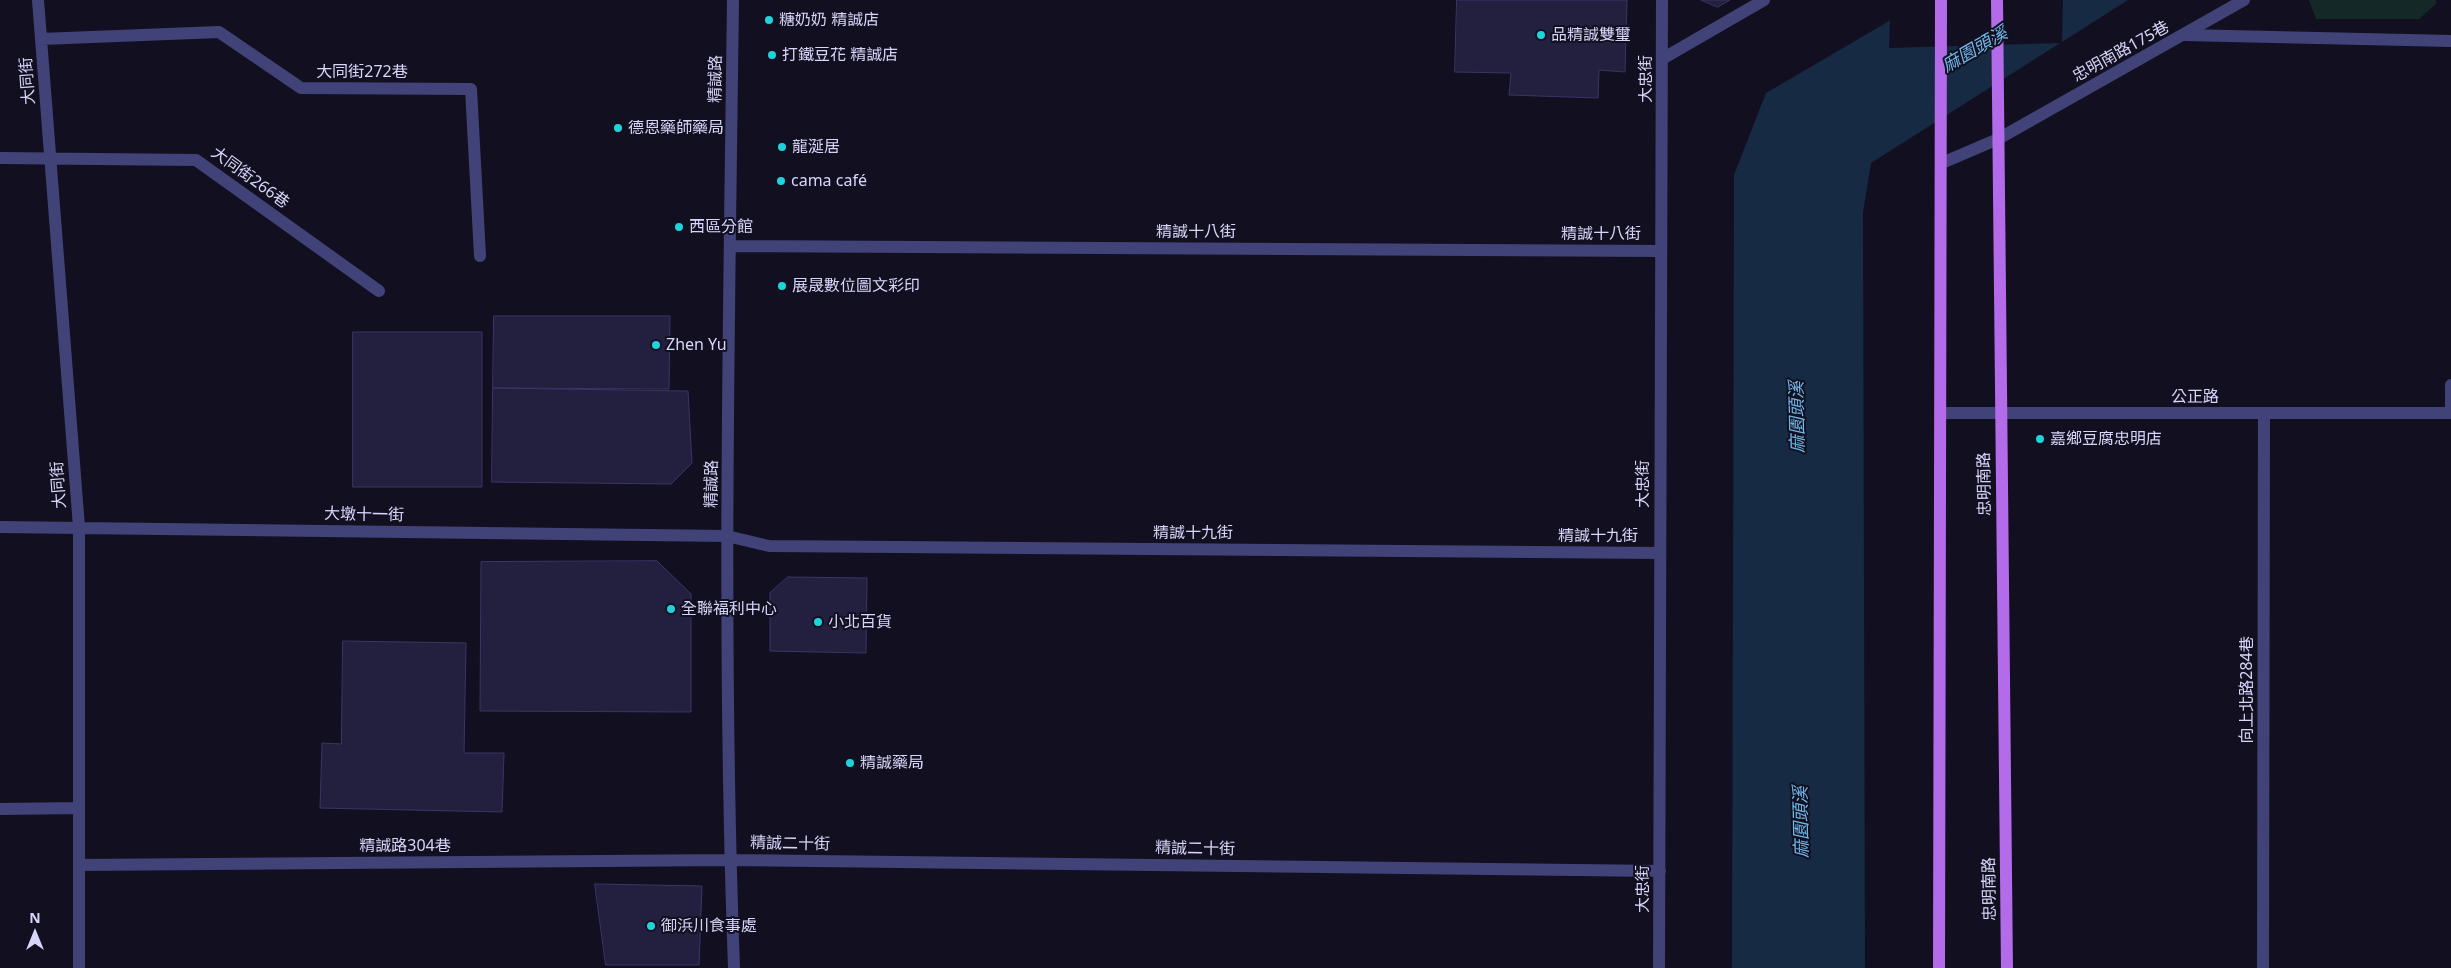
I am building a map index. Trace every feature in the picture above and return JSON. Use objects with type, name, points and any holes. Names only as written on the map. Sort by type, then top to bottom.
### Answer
[{"type":"main road","points":[[1939,968],[1941,0]]},
{"type":"main road","name":"忠明南路","points":[[1997,0],[2007,968]]},
{"type":"street","name":"大同街","points":[[38,0],[79,527],[79,968]]},
{"type":"street","name":"精誠路","points":[[733,0],[727,536],[730,860],[734,968]]},
{"type":"street","name":"大忠街","points":[[1660,968],[1659,553],[1662,0]]},
{"type":"street","points":[[1662,59],[1764,0]]},
{"type":"street","points":[[2184,35],[2244,0]]},
{"type":"street","name":"大同街272巷","points":[[41,39],[219,32],[301,88],[471,89],[480,256]]},
{"type":"street","name":"忠明南路175巷","points":[[1942,157],[1998,139],[2184,35],[2451,41]]},
{"type":"street","name":"大同街266巷","points":[[0,158],[196,160],[379,291]]},
{"type":"street","name":"精誠十八街","points":[[730,246],[1661,251]]},
{"type":"street","points":[[2451,385],[2451,414]]},
{"type":"street","name":"公正路","points":[[1940,413],[2451,414]]},
{"type":"street","name":"向上北路284巷","points":[[2263,968],[2264,413]]},
{"type":"street","name":"大墩十一街","points":[[0,527],[727,536]]},
{"type":"street","name":"精誠十九街","points":[[727,536],[769,546],[1659,553]]},
{"type":"street","points":[[0,809],[79,808]]},
{"type":"street","name":"精誠路304巷","points":[[79,865],[730,860]]},
{"type":"street","name":"精誠二十街","points":[[730,860],[1660,871]]},
{"type":"green space","points":[[2309,0],[2436,0],[2436,4],[2419,19],[2316,19]]},
{"type":"water","name":"麻園頭溪","points":[[1925,0],[2128,0],[1871,163],[1863,212],[1865,968],[1732,968],[1734,175],[1766,93]]},
{"type":"pier","points":[[1920,0],[2063,0],[2062,43],[1889,48],[1890,18]]},
{"type":"building","name":"品精誠雙璽","points":[[1457,0],[1627,0],[1625,72],[1599,70],[1598,98],[1509,95],[1511,73],[1455,72]]},
{"type":"building","points":[[1701,0],[1730,0],[1718,7]]},
{"type":"building","points":[[494,316],[670,316],[669,389],[493,388]]},
{"type":"building","points":[[353,332],[482,332],[482,487],[353,487]]},
{"type":"building","points":[[493,388],[688,391],[692,463],[671,484],[492,482]]},
{"type":"building","points":[[657,561],[691,594],[691,712],[480,711],[481,562]]},
{"type":"building","name":"小北百貨","points":[[788,577],[867,578],[866,653],[770,651],[770,593]]},
{"type":"building","points":[[343,641],[466,643],[464,753],[504,753],[502,812],[320,808],[322,743],[341,744]]},
{"type":"building","name":"御浜川食事處","points":[[595,884],[702,886],[699,965],[606,965]]},
{"type":"place","name":"糖奶奶 精誠店","points":[[769,20]]},
{"type":"place","name":"品精誠雙璽","points":[[1541,35]]},
{"type":"place","name":"打鐵豆花 精誠店","points":[[772,55]]},
{"type":"place","name":"德恩藥師藥局","points":[[618,128]]},
{"type":"place","name":"龍涎居","points":[[782,147]]},
{"type":"place","name":"cama café","points":[[781,181]]},
{"type":"place","name":"西區分館","points":[[679,227]]},
{"type":"place","name":"展晟數位圖文彩印","points":[[782,286]]},
{"type":"place","name":"Zhen Yu","points":[[656,345]]},
{"type":"place","name":"嘉鄉豆腐忠明店","points":[[2040,439]]},
{"type":"place","name":"全聯福利中心","points":[[671,609]]},
{"type":"place","name":"小北百貨","points":[[818,622]]},
{"type":"place","name":"精誠藥局","points":[[850,763]]},
{"type":"place","name":"御浜川食事處","points":[[651,926]]}]
